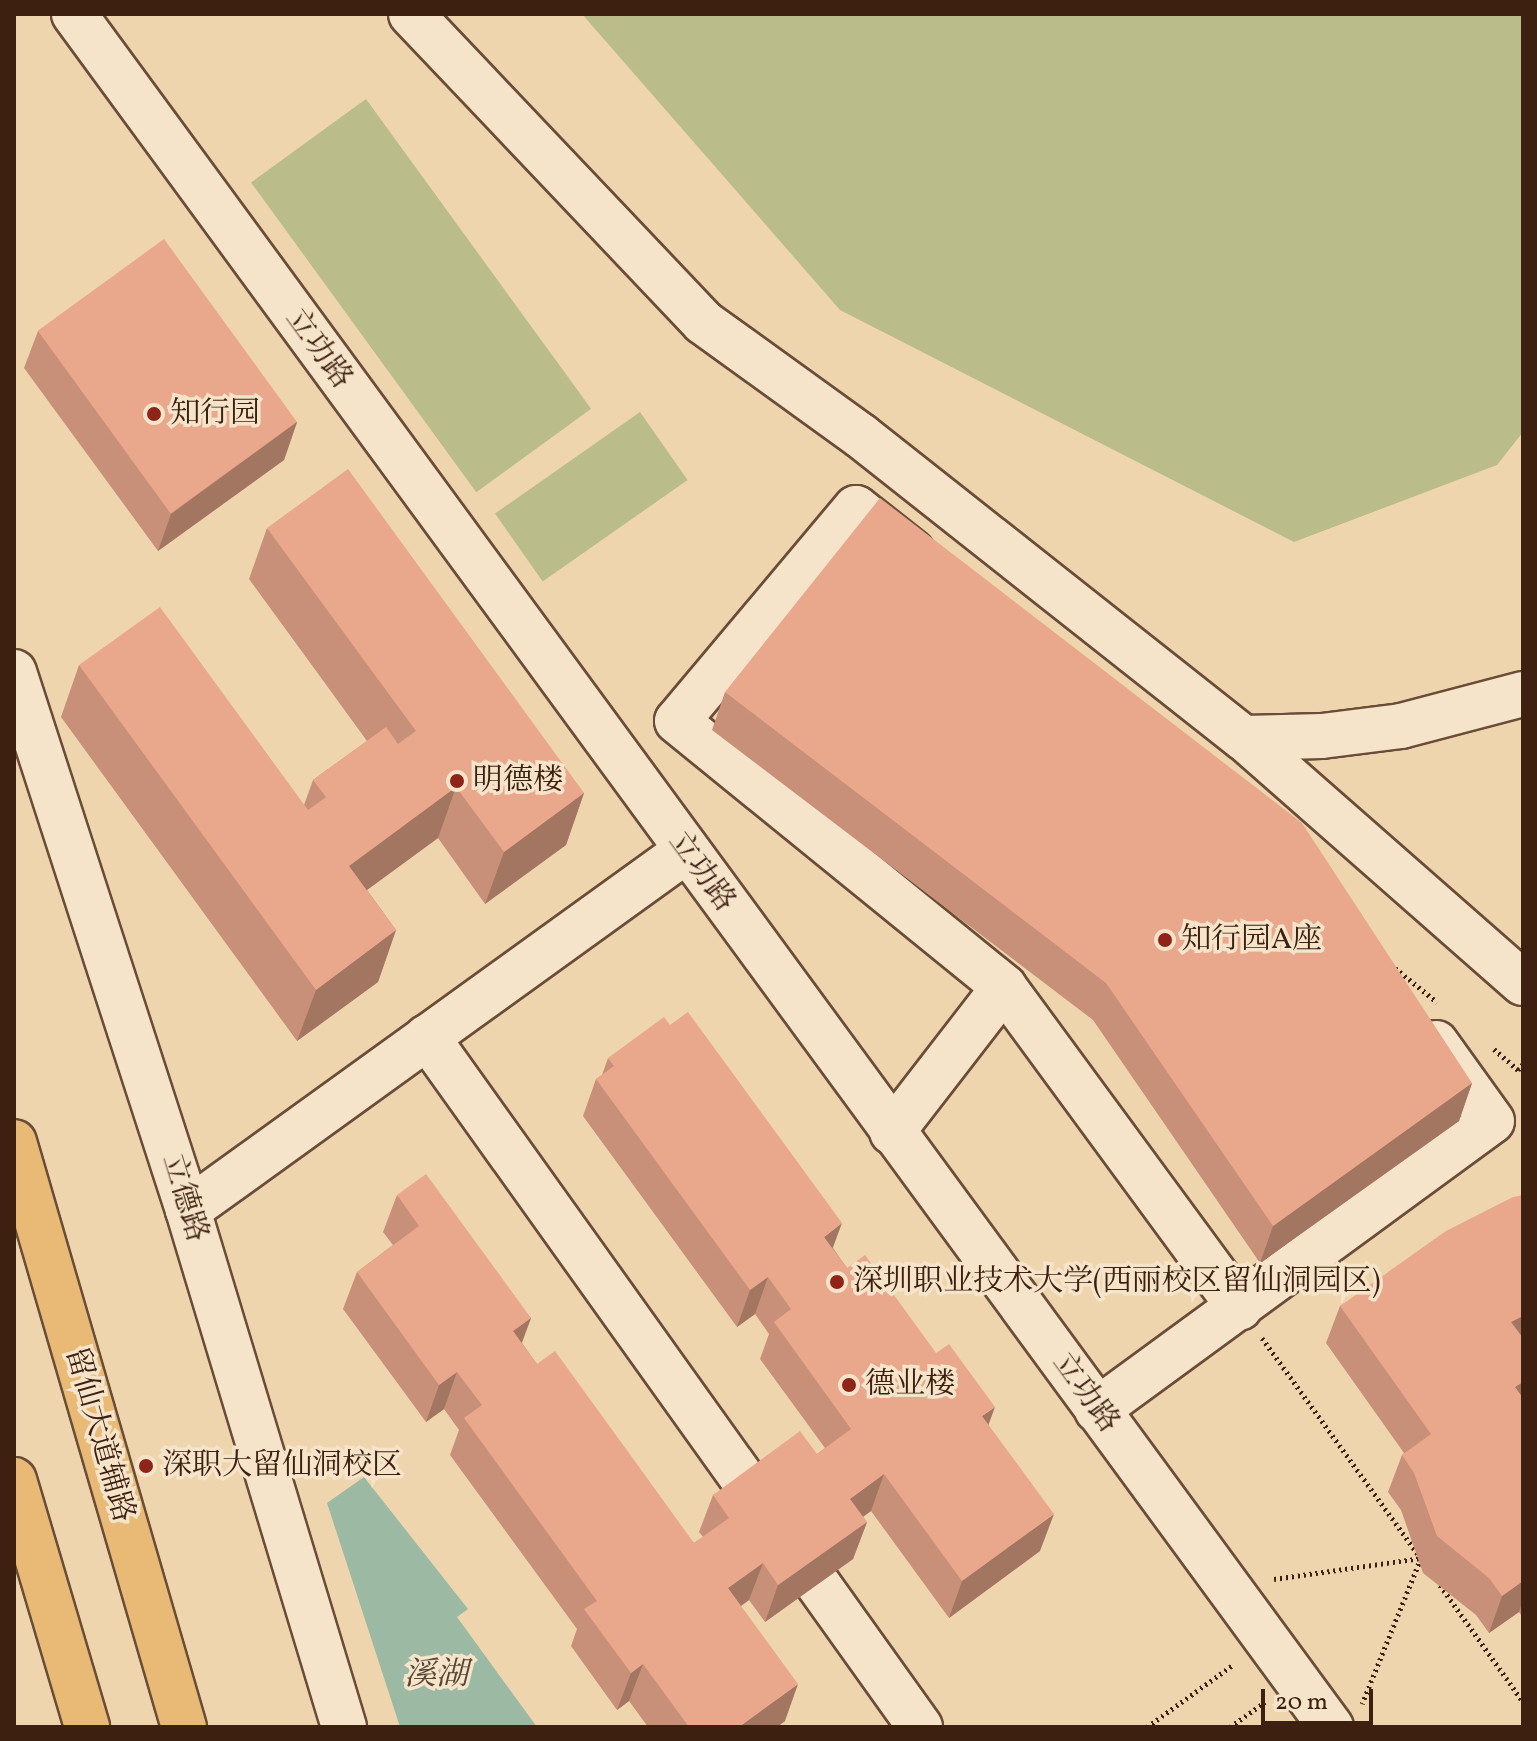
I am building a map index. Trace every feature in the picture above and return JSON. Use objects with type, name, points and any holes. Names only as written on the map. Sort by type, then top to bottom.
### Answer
[{"type":"main road","name":"留仙大道辅路","points":[[14,1142],[184,1727]]},
{"type":"main road","points":[[14,1480],[87,1727]]},
{"type":"street","name":"立功路","points":[[74,14],[1267,1640],[1344,1720]]},
{"type":"street","points":[[411,14],[703,322],[861,436],[1244,738],[1523,983]]},
{"type":"street","points":[[944,577],[856,508],[677,721],[1004,987],[1240,1308]]},
{"type":"street","name":"立德路","points":[[14,672],[188,1210],[344,1727]]},
{"type":"street","points":[[1244,738],[1322,736],[1401,726],[1523,694]]},
{"type":"street","points":[[188,1210],[686,851]]},
{"type":"street","points":[[892,1132],[1004,987]]},
{"type":"street","points":[[1097,1410],[1492,1121],[1413,1011]]},
{"type":"street","points":[[427,1037],[920,1727]]},
{"type":"path","points":[[1240,1308],[1523,1702]]},
{"type":"path","points":[[1227,1586],[1421,1558]]},
{"type":"path","points":[[1344,1720],[1421,1558]]},
{"type":"path","points":[[1147,1727],[1267,1640]]},
{"type":"green space","points":[[582,14],[1523,14],[1523,432],[1497,465],[1294,542],[840,310]]},
{"type":"green space","points":[[366,99],[591,409],[476,492],[251,182]]},
{"type":"green space","points":[[640,412],[688,480],[543,582],[495,514]]},
{"type":"water","name":"溪湖","points":[[364,1477],[468,1609],[457,1617],[537,1727],[400,1727],[327,1503]]},
{"type":"building","name":"知行园","points":[[164,239],[297,422],[171,514],[38,331]]},
{"type":"building","points":[[348,469],[584,793],[504,852],[456,787],[349,866],[396,930],[316,990],[79,665],[160,607],[308,810],[326,797],[313,780],[386,727],[398,744],[416,731],[267,528]]},
{"type":"building","name":"知行园A座","points":[[880,498],[1302,823],[1472,1083],[1273,1226],[1106,983],[725,692]]},
{"type":"building","name":"德业楼","points":[[688,1012],[842,1223],[824,1237],[847,1268],[865,1255],[936,1353],[949,1344],[995,1407],[982,1416],[1054,1514],[962,1581],[884,1474],[850,1499],[867,1522],[778,1585],[763,1563],[728,1588],[798,1684],[739,1727],[689,1727],[643,1664],[631,1673],[584,1609],[597,1601],[464,1418],[482,1405],[457,1372],[439,1385],[357,1272],[419,1226],[397,1195],[426,1174],[531,1318],[513,1331],[537,1364],[555,1351],[694,1543],[729,1518],[713,1495],[800,1431],[817,1454],[851,1429],[774,1322],[791,1309],[768,1277],[750,1290],[596,1079],[614,1066],[608,1058],[664,1017],[670,1025]]},
{"type":"building","points":[[1523,1195],[1523,1316],[1511,1322],[1523,1338],[1523,1382],[1515,1387],[1523,1398],[1523,1581],[1502,1596],[1489,1578],[1437,1536],[1414,1473],[1402,1455],[1431,1434],[1340,1306],[1446,1231],[1513,1197]]},
{"type":"place","name":"知行园","points":[[154,414]]},
{"type":"place","name":"明德楼","points":[[457,781]]},
{"type":"place","name":"知行园A座","points":[[1165,940]]},
{"type":"place","name":"深圳职业技术大学(西丽校区留仙洞园区)","points":[[837,1282]]},
{"type":"place","name":"德业楼","points":[[849,1385]]},
{"type":"place","name":"深职大留仙洞校区","points":[[146,1466]]}]
